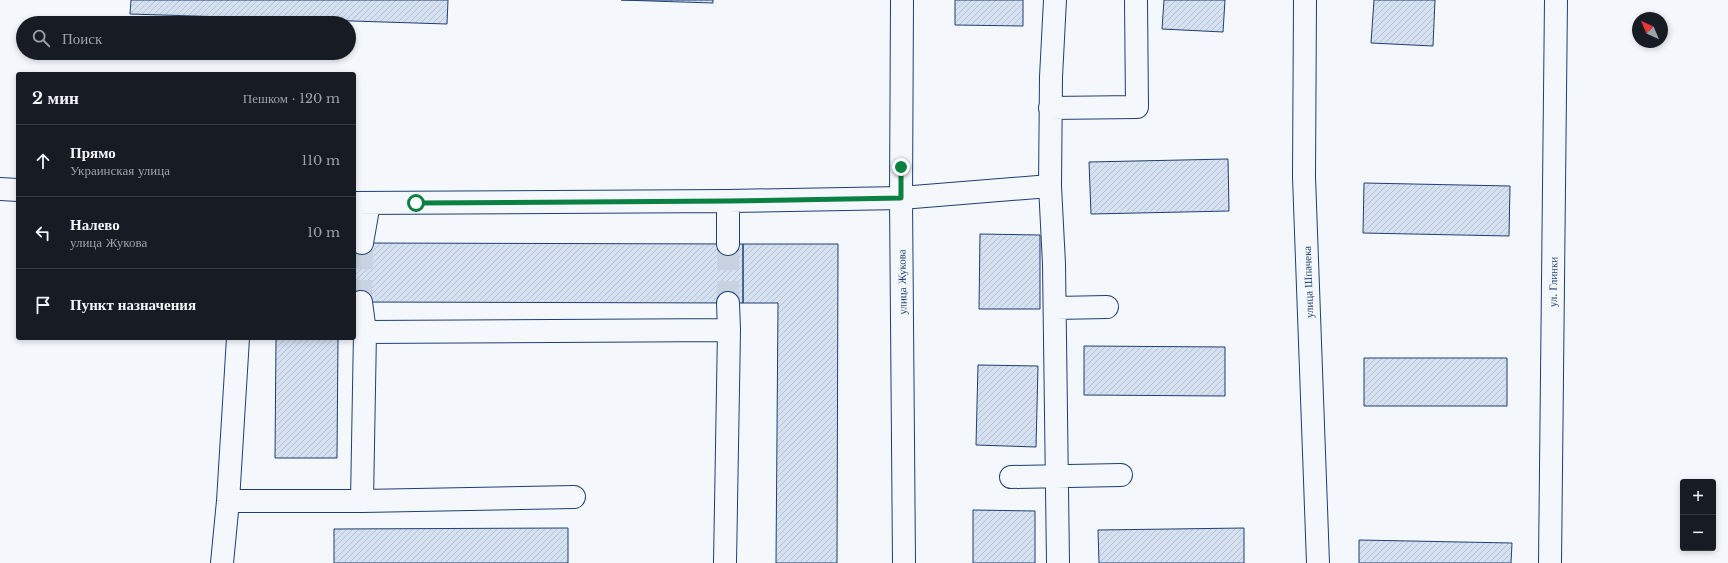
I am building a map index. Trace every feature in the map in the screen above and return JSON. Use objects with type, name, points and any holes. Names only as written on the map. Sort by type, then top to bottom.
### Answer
[{"type":"street","name":"улица Жукова","points":[[902,0],[901,198],[904,563]]},
{"type":"street","points":[[1055,0],[1050,108],[1050,186],[1055,308],[1058,563]]},
{"type":"street","points":[[1050,108],[1137,107],[1136,0]]},
{"type":"street","name":"улица Шпачека","points":[[1305,0],[1304,177],[1318,563]]},
{"type":"street","name":"ул. Глинки","points":[[1550,563],[1556,0]]},
{"type":"street","points":[[362,243],[362,203],[728,201],[901,198],[1050,186]]},
{"type":"street","points":[[0,189],[16,190]]},
{"type":"street","points":[[728,201],[728,244]]},
{"type":"street","points":[[361,302],[365,332],[362,501]]},
{"type":"street","points":[[725,563],[729,330],[728,303]]},
{"type":"street","points":[[1055,308],[1107,307]]},
{"type":"street","points":[[365,332],[729,330]]},
{"type":"street","points":[[222,563],[228,500],[238,340]]},
{"type":"street","points":[[1011,477],[1121,475]]},
{"type":"street","points":[[228,500],[362,501],[574,497]]},
{"type":"building","points":[[131,0],[448,0],[447,24],[356,21],[356,16],[193,16],[130,14]]},
{"type":"building","points":[[621,0],[713,0],[713,3]]},
{"type":"building","points":[[955,0],[1023,0],[1023,26],[955,25]]},
{"type":"building","points":[[1164,0],[1225,0],[1223,32],[1162,29]]},
{"type":"building","points":[[1374,0],[1435,0],[1433,46],[1371,43]]},
{"type":"building","points":[[1228,159],[1229,211],[1091,214],[1089,162]]},
{"type":"building","points":[[1364,183],[1510,186],[1509,236],[1363,233]]},
{"type":"building","points":[[980,234],[1040,235],[1040,309],[979,309]]},
{"type":"building","points":[[356,243],[743,244],[743,303],[356,302]]},
{"type":"building","points":[[743,244],[838,244],[837,563],[776,563],[778,303],[743,303]]},
{"type":"building","points":[[276,340],[338,340],[337,458],[275,458]]},
{"type":"building","points":[[1084,346],[1225,347],[1225,396],[1084,395]]},
{"type":"building","points":[[1364,358],[1507,358],[1507,406],[1364,406]]},
{"type":"building","points":[[978,365],[1038,366],[1036,447],[976,445]]},
{"type":"building","points":[[973,510],[1035,511],[1035,563],[973,563]]},
{"type":"building","points":[[568,528],[568,563],[334,563],[334,529]]},
{"type":"building","points":[[1244,528],[1244,563],[1099,563],[1098,530]]},
{"type":"building","points":[[1359,540],[1512,543],[1511,563],[1359,563]]},
{"type":"tunnel","points":[[361,302],[362,243]]},
{"type":"tunnel","points":[[728,244],[728,303]]},
{"type":"route","points":[[416,203],[728,201],[901,198],[901,167]]}]
